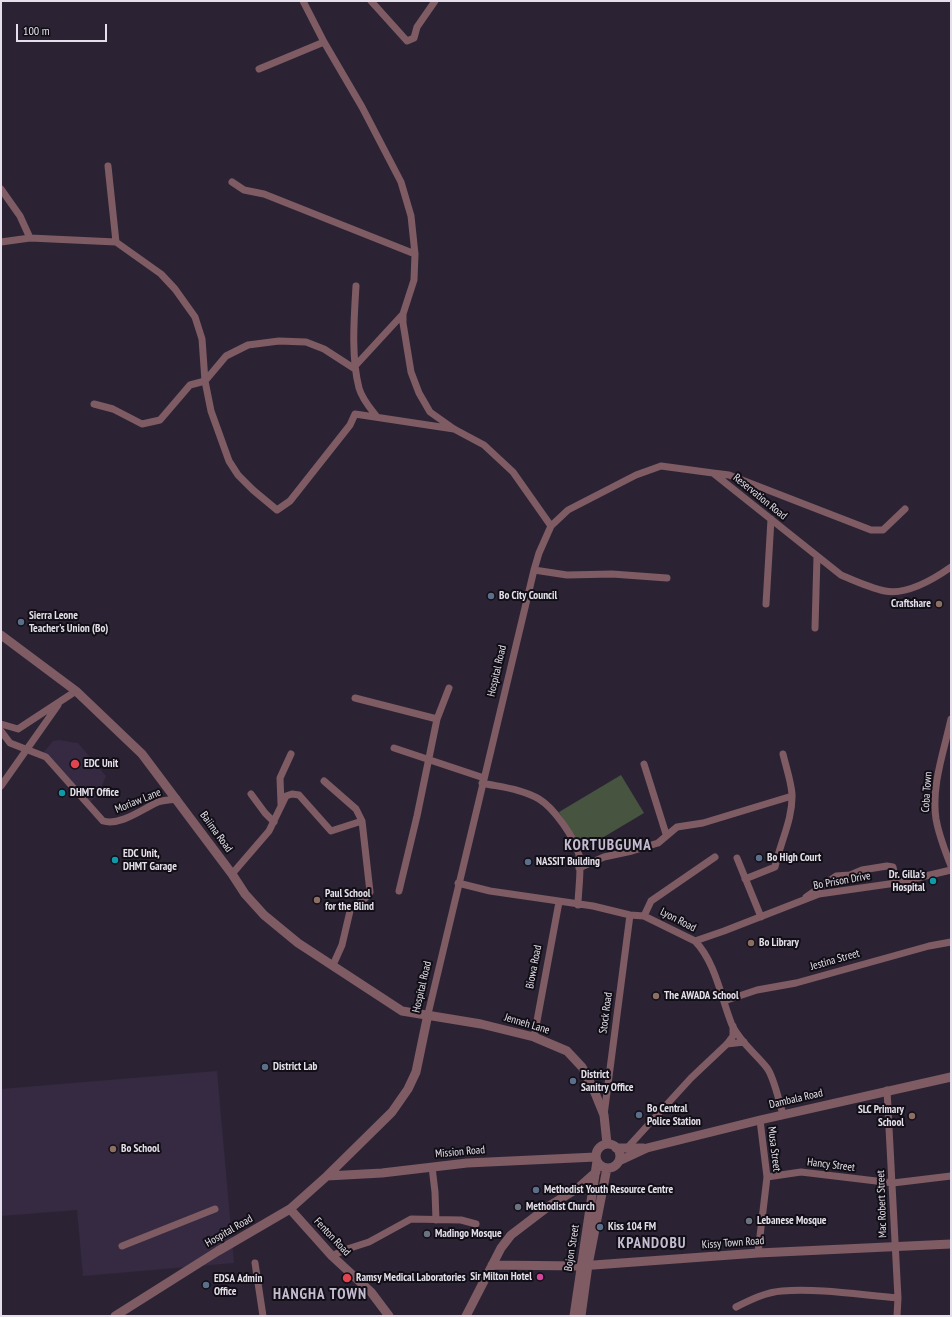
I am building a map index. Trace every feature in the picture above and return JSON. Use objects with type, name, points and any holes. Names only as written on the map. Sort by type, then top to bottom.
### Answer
[{"type":"street","points":[[303,1],[324,42],[362,107],[401,182],[411,216],[415,254],[414,280],[403,314],[356,367]]},
{"type":"street","points":[[371,1],[407,41],[414,38],[417,27],[435,1]]},
{"type":"street","points":[[259,70],[324,42]]},
{"type":"street","points":[[108,166],[116,242]]},
{"type":"street","points":[[232,182],[244,190],[264,194],[415,254]]},
{"type":"street","points":[[1,189],[20,216],[30,238]]},
{"type":"street","points":[[1,242],[30,238],[116,242],[161,274],[175,289],[195,317],[202,339],[205,381],[211,411],[230,461],[238,475],[277,510],[290,502],[350,425],[355,414],[454,429]]},
{"type":"street","points":[[356,286],[353,329],[359,388],[367,404],[377,417]]},
{"type":"street","points":[[403,314],[412,372],[419,393],[430,412],[454,429],[484,445],[513,472],[551,526],[568,510],[636,475],[661,466],[729,474],[871,530],[883,530],[905,509]]},
{"type":"street","points":[[94,404],[113,409],[145,424],[160,420],[190,385],[205,381],[226,356],[248,345],[279,341],[306,342],[324,349],[356,367]]},
{"type":"street","name":"Reservation Road","points":[[713,473],[841,575],[886,591],[903,591],[938,576],[951,567]]},
{"type":"street","points":[[766,604],[771,519]]},
{"type":"street","name":"Hospital Road","points":[[115,1316],[218,1251],[290,1209],[299,1199],[327,1176],[392,1112],[408,1089],[416,1072],[458,883],[534,570],[539,553],[551,526]]},
{"type":"street","points":[[814,628],[817,556]]},
{"type":"street","points":[[534,570],[567,575],[612,574],[667,578]]},
{"type":"street","name":"Baiima Road","points":[[1,636],[76,691],[142,754],[177,799],[245,894],[264,915],[298,943],[402,1011],[416,1014],[428,1014]]},
{"type":"street","points":[[398,891],[417,816],[437,720],[449,688]]},
{"type":"street","points":[[1,724],[18,729],[58,705],[76,691]]},
{"type":"street","points":[[355,698],[437,720]]},
{"type":"street","points":[[1,786],[58,705]]},
{"type":"street","name":"Coba Town","points":[[951,719],[939,772],[936,818],[940,837],[951,866]]},
{"type":"street","name":"Moriaw Lane","points":[[1,731],[10,743],[46,757],[103,821],[111,823],[119,821],[160,801],[177,799]]},
{"type":"street","points":[[394,748],[483,781],[525,793],[539,799],[553,812],[569,833],[580,856],[578,905]]},
{"type":"street","points":[[280,804],[280,778],[291,754]]},
{"type":"street","points":[[746,879],[775,867],[779,846],[788,825],[792,796],[783,754]]},
{"type":"street","points":[[644,764],[666,834]]},
{"type":"street","points":[[324,781],[356,809],[362,821],[370,892],[368,897],[352,906],[342,945],[333,965]]},
{"type":"street","points":[[251,794],[265,813],[274,822]]},
{"type":"street","points":[[232,874],[269,831],[274,822],[280,804],[286,796],[292,794],[299,795],[331,831],[362,821]]},
{"type":"street","points":[[579,868],[604,857],[632,851],[658,843],[666,834],[677,827],[703,823],[792,796]]},
{"type":"street","points":[[644,916],[650,901],[715,857]]},
{"type":"street","points":[[737,858],[761,917]]},
{"type":"street","points":[[800,902],[836,876],[850,875],[862,870],[887,866],[893,867],[896,883]]},
{"type":"street","name":"Bo Prison Drive","points":[[695,941],[819,894],[896,883],[951,870]]},
{"type":"street","name":"Lyon Road","points":[[458,883],[490,891],[593,906],[630,915],[644,916],[695,941],[700,946],[715,975],[733,1026],[744,1042],[768,1069],[783,1114]]},
{"type":"street","name":"Biowa Road","points":[[534,1037],[559,902]]},
{"type":"street","name":"Stock Road","points":[[604,1115],[630,915]]},
{"type":"street","name":"Jestina Street","points":[[724,1001],[757,990],[796,983],[929,946],[951,942]]},
{"type":"street","name":"Jenneh Lane","points":[[428,1014],[534,1037],[566,1051],[577,1060],[593,1088],[604,1115]]},
{"type":"street","points":[[628,1147],[692,1078],[727,1044],[733,1036],[733,1026]]},
{"type":"street","points":[[727,1044],[744,1042]]},
{"type":"street","name":"Dambala Road","points":[[601,1174],[613,1167],[619,1161],[647,1148],[783,1114],[951,1077]]},
{"type":"street","name":"Mac Robert Street","points":[[887,1090],[893,1183],[898,1298],[897,1316]]},
{"type":"street","points":[[604,1115],[607,1144]]},
{"type":"street","name":"Musa Street","points":[[758,1253],[767,1177],[760,1120]]},
{"type":"street","points":[[607,1144],[616,1148],[620,1153],[619,1161]]},
{"type":"street","points":[[597,1159],[598,1149],[607,1144]]},
{"type":"street","name":"Dambala Road","points":[[616,1148],[647,1148]]},
{"type":"street","name":"Mission Road","points":[[327,1176],[467,1163],[597,1159]]},
{"type":"street","name":"Bojon Street","points":[[574,1316],[601,1174],[597,1159]]},
{"type":"street","points":[[432,1167],[436,1192],[436,1220]]},
{"type":"street","name":"Hancy Street","points":[[767,1177],[801,1172],[893,1183],[951,1176]]},
{"type":"street","points":[[468,1315],[500,1248],[511,1235],[549,1206],[578,1188],[583,1182],[601,1174]]},
{"type":"street","points":[[122,1246],[215,1209]]},
{"type":"street","name":"Fenton Road","points":[[290,1209],[332,1256],[371,1292],[389,1316]]},
{"type":"street","points":[[332,1256],[344,1250],[369,1242],[411,1219],[461,1220],[476,1224]]},
{"type":"street","name":"Kissy Town Road","points":[[492,1265],[584,1265],[758,1253],[951,1244]]},
{"type":"street","points":[[255,1263],[263,1316]]},
{"type":"street","name":"Bojon Street","points":[[581,1316],[584,1265]]},
{"type":"street","points":[[736,1307],[753,1298],[780,1291],[810,1291],[898,1298]]},
{"type":"shaded area","name":"EDC Unit","points":[[59,740],[78,743],[106,776],[98,795],[89,803],[43,753],[53,741]]},
{"type":"shaded area","name":"Bo School","points":[[217,1071],[234,1263],[83,1276],[77,1210],[1,1216],[1,1089]]},
{"type":"green space","points":[[621,775],[644,813],[582,850],[559,812]]},
{"type":"place","name":"Bo City Council","points":[[491,596]]},
{"type":"place","name":"Craftshare","points":[[939,604]]},
{"type":"place","name":"Sierra Leone Teacher's Union (Bo)","points":[[21,622]]},
{"type":"place","name":"EDC Unit","points":[[75,764]]},
{"type":"place","name":"DHMT Office","points":[[62,793]]},
{"type":"place","name":"Bo High Court","points":[[759,858]]},
{"type":"place","name":"EDC Unit, DHMT Garage","points":[[115,860]]},
{"type":"place","name":"NASSIT Building","points":[[528,862]]},
{"type":"place","name":"Dr. Gilla's Hospital","points":[[933,881]]},
{"type":"place","name":"Paul School for the Blind","points":[[317,900]]},
{"type":"place","name":"Bo Library","points":[[751,943]]},
{"type":"place","name":"The AWADA School","points":[[656,996]]},
{"type":"place","name":"District Lab","points":[[265,1067]]},
{"type":"place","name":"District Sanitry Office","points":[[573,1081]]},
{"type":"place","name":"Bo Central Police Station","points":[[639,1115]]},
{"type":"place","name":"SLC Primary School","points":[[912,1116]]},
{"type":"place","name":"Bo School","points":[[113,1149]]},
{"type":"place","name":"Methodist Youth Resource Centre","points":[[536,1190]]},
{"type":"place","name":"Methodist Church","points":[[518,1207]]},
{"type":"place","name":"Lebanese Mosque","points":[[749,1221]]},
{"type":"place","name":"Kiss 104 FM","points":[[600,1227]]},
{"type":"place","name":"Madingo Mosque","points":[[427,1234]]},
{"type":"place","name":"Sir Milton Hotel","points":[[540,1277]]},
{"type":"place","name":"Ramsy Medical Laboratories","points":[[347,1278]]},
{"type":"place","name":"EDSA Admin Office","points":[[206,1285]]},
{"type":"district","name":"KORTUBGUMA","points":[[608,846]]},
{"type":"district","name":"KPANDOBU","points":[[652,1244]]},
{"type":"district","name":"HANGHA TOWN","points":[[320,1295]]}]
